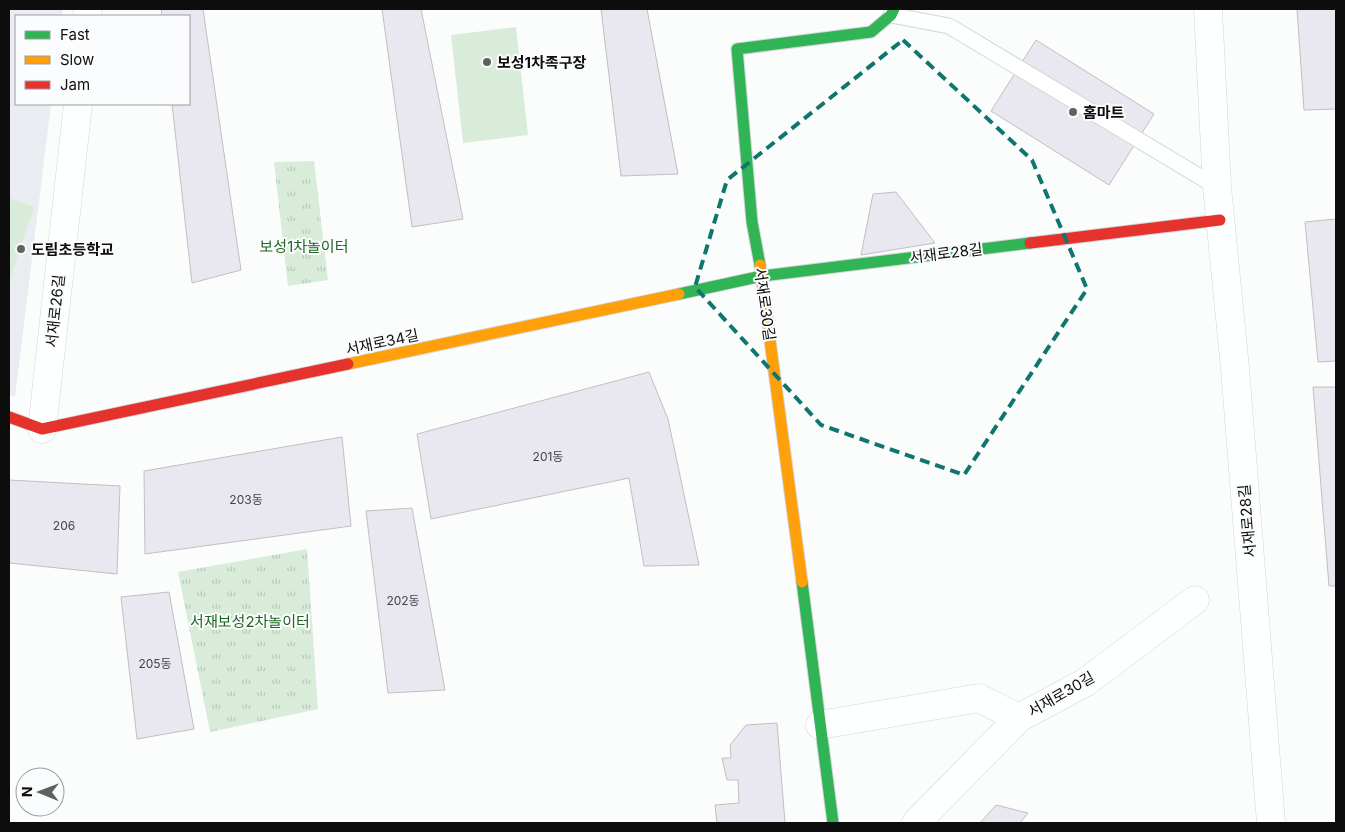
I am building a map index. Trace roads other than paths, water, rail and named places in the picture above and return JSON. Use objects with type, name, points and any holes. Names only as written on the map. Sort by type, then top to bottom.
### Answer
[{"type":"street","name":"서재로28길","points":[[1208,9],[1217,187],[1235,368],[1271,823]]},
{"type":"street","name":"서재로30길","points":[[833,823],[762,276],[752,222],[737,49],[871,32],[892,12]]},
{"type":"street","name":"서재로26길","points":[[42,429],[78,105]]},
{"type":"street","name":"서재로28길","points":[[762,276],[1220,220]]},
{"type":"street","name":"서재로34길","points":[[42,429],[762,276]]},
{"type":"street","points":[[9,417],[42,429]]},
{"type":"street","name":"서재로30길","points":[[820,725],[979,698],[1019,718],[1086,682],[1195,600]]},
{"type":"street","points":[[916,823],[1019,718]]},
{"type":"lane","points":[[892,12],[949,26],[1217,187]]},
{"type":"place","name":"보성1차족구장","points":[[487,62]]},
{"type":"place","name":"홈마트","points":[[1073,112]]},
{"type":"place","name":"도림초등학교","points":[[21,249]]},
{"type":"park label","name":"보성1차놀이터","points":[[304,246]]},
{"type":"park label","name":"서재보성2차놀이터","points":[[250,621]]}]
